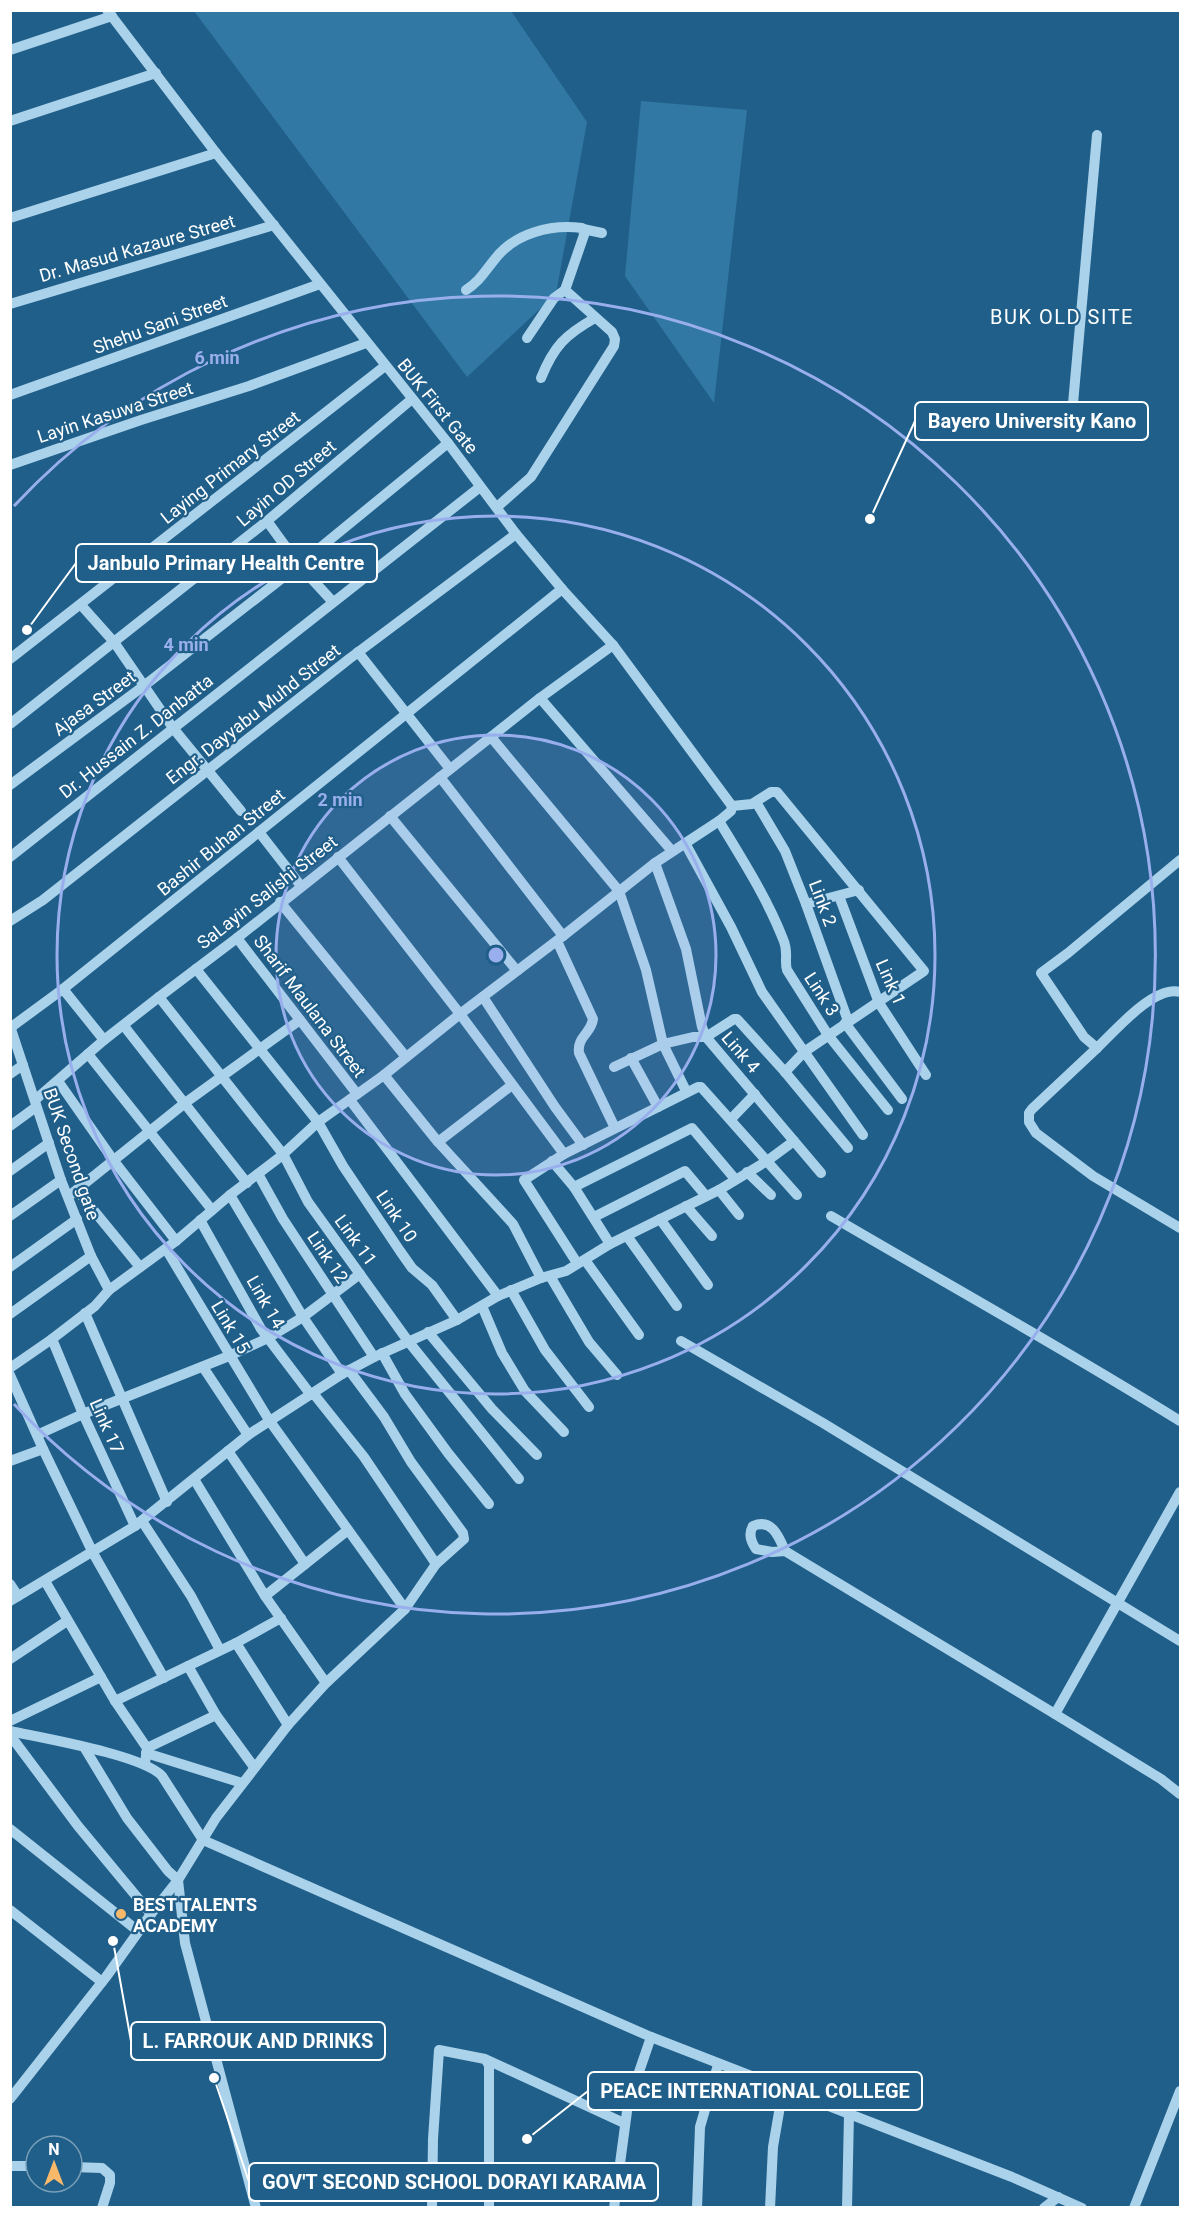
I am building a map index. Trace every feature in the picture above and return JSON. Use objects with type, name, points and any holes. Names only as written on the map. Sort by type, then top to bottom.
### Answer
[{"type":"street","points":[[10,50],[109,13]]},
{"type":"street","name":"BUK First Gate","points":[[109,13],[216,153],[448,443],[516,534],[613,645],[732,806]]},
{"type":"street","points":[[10,121],[156,73]]},
{"type":"street","points":[[1071,426],[1097,135]]},
{"type":"street","points":[[10,218],[216,153]]},
{"type":"street","name":"Dr. Masud Kazaure Street","points":[[10,304],[274,225]]},
{"type":"street","points":[[466,290],[482,278],[503,250],[526,235],[556,227],[602,233]]},
{"type":"street","points":[[527,338],[554,298],[565,290],[578,255],[584,229]]},
{"type":"street","name":"Shehu Sani Street","points":[[10,395],[320,284]]},
{"type":"street","points":[[497,507],[531,477],[614,346],[615,339],[612,332],[565,290]]},
{"type":"street","points":[[541,378],[549,358],[560,343],[595,318]]},
{"type":"street","name":"Layin Kasuwa Street","points":[[10,465],[130,423],[249,386],[366,343]]},
{"type":"street","name":"Laying Primary Street","points":[[13,657],[385,366]]},
{"type":"street","name":"Layin OD Street","points":[[10,724],[267,521],[412,399]]},
{"type":"street","name":"Ajasa Street","points":[[10,785],[146,685],[299,565],[448,443]]},
{"type":"street","name":"Dr. Hussain Z. Danbatta","points":[[10,857],[480,487]]},
{"type":"street","points":[[267,521],[299,565],[333,602]]},
{"type":"street","name":"Engr. Dayyabu Muhd Street","points":[[10,921],[43,900],[358,652],[516,534]]},
{"type":"street","name":"Bashir Buhan Street","points":[[11,1027],[63,989],[562,589]]},
{"type":"street","points":[[81,605],[114,642],[146,685],[173,728],[241,811]]},
{"type":"street","points":[[10,642],[13,657]]},
{"type":"street","name":"SaLayin Salishi Street","points":[[10,1126],[104,1040],[237,938],[491,736],[613,645]]},
{"type":"street","points":[[358,652],[450,769]]},
{"type":"street","points":[[540,698],[672,851]]},
{"type":"street","points":[[491,736],[619,891],[646,970],[663,1044],[687,1091]]},
{"type":"street","points":[[440,777],[560,939],[593,1019],[592,1026],[579,1041],[579,1053],[615,1128]]},
{"type":"street","points":[[10,1368],[52,1339],[99,1302],[109,1290],[166,1249],[283,1154],[318,1122],[384,1075],[655,863],[719,821],[731,811],[732,806],[747,806],[771,792],[777,792],[924,972],[804,1052],[785,1072]]},
{"type":"street","name":"Link 2","points":[[756,802],[784,851],[806,904],[847,1022],[902,1099]]},
{"type":"street","points":[[390,816],[517,971]]},
{"type":"street","name":"Link 3","points":[[719,821],[777,922],[787,948],[787,970],[828,1035],[888,1110]]},
{"type":"street","points":[[259,832],[301,886]]},
{"type":"street","points":[[685,843],[731,927],[762,992],[863,1135]]},
{"type":"street","points":[[338,857],[460,1014],[564,1154]]},
{"type":"street","points":[[1097,1048],[1084,1037],[1041,973],[1180,860]]},
{"type":"street","name":"Link 4","points":[[655,863],[686,949],[706,1037],[821,1173]]},
{"type":"street","points":[[806,904],[859,890]]},
{"type":"street","name":"Link 1","points":[[839,896],[879,1003],[926,1075]]},
{"type":"street","points":[[280,902],[406,1057]]},
{"type":"street","name":"Sharif Maulana Street","points":[[237,938],[300,1020],[353,1097],[498,1296]]},
{"type":"street","name":"Link 10","points":[[196,969],[318,1122],[343,1166],[400,1251],[412,1268],[432,1285],[457,1320]]},
{"type":"street","points":[[63,989],[104,1040]]},
{"type":"street","points":[[1180,992],[1170,991],[1155,996],[1029,1113],[1029,1122],[1036,1133],[1093,1176],[1180,1228]]},
{"type":"street","name":"Link 11","points":[[159,997],[283,1154],[308,1202],[408,1341],[519,1479]]},
{"type":"street","points":[[483,997],[555,1107],[583,1145]]},
{"type":"street","points":[[460,1014],[564,1154]]},
{"type":"street","points":[[614,1067],[663,1044],[693,1037],[706,1037],[737,1019],[785,1072],[848,1148]]},
{"type":"street","points":[[140,1267],[73,1193],[185,1103],[300,1020]]},
{"type":"street","points":[[124,1026],[247,1183]]},
{"type":"street","name":"BUK Second gate","points":[[11,1027],[61,1180],[73,1193],[77,1219],[91,1256],[109,1290]]},
{"type":"street","points":[[88,1054],[149,1134],[212,1210]]},
{"type":"street","points":[[632,1058],[658,1107]]},
{"type":"street","points":[[10,1074],[23,1065]]},
{"type":"street","points":[[384,1075],[438,1142],[513,1224],[589,1342],[617,1375]]},
{"type":"street","points":[[58,1081],[114,1161],[176,1241]]},
{"type":"street","points":[[438,1142],[512,1085]]},
{"type":"street","points":[[639,1335],[581,1262],[524,1182],[564,1154],[687,1091],[701,1087],[732,1119],[797,1195]]},
{"type":"street","points":[[732,1119],[755,1094]]},
{"type":"street","points":[[574,1187],[692,1128],[735,1179]]},
{"type":"street","points":[[10,1584],[14,1599],[93,1553],[167,1502],[248,1435],[345,1372],[457,1320],[511,1290],[566,1271],[610,1244],[719,1190],[767,1161],[794,1141]]},
{"type":"street","points":[[10,1171],[50,1143]]},
{"type":"street","points":[[552,1161],[574,1187],[610,1244]]},
{"type":"street","points":[[594,1217],[685,1171],[706,1196]]},
{"type":"street","points":[[747,1172],[771,1195]]},
{"type":"street","name":"Link 12","points":[[258,1174],[283,1220],[333,1294],[448,1453],[489,1504]]},
{"type":"street","points":[[10,1216],[61,1180]]},
{"type":"street","points":[[719,1190],[739,1215]]},
{"type":"street","points":[[10,2098],[102,1982],[150,1914],[178,1880],[216,1818],[242,1782],[288,1725],[326,1683],[405,1609],[436,1564],[464,1539],[463,1533],[411,1462],[384,1417],[345,1372],[303,1317],[230,1195]]},
{"type":"street","points":[[687,1206],[712,1236]]},
{"type":"street","points":[[831,1216],[992,1311],[1084,1361],[1180,1421]]},
{"type":"street","points":[[10,1268],[77,1219]]},
{"type":"street","points":[[660,1219],[708,1285]]},
{"type":"street","name":"Link 14","points":[[200,1220],[268,1338],[364,1457],[436,1564]]},
{"type":"street","points":[[627,1236],[677,1306]]},
{"type":"street","name":"Link 15","points":[[166,1249],[269,1420],[405,1609]]},
{"type":"street","points":[[10,1314],[91,1256]]},
{"type":"street","points":[[37,1435],[83,1413],[202,1367],[268,1338],[303,1317],[360,1274]]},
{"type":"street","points":[[511,1290],[545,1350],[589,1407]]},
{"type":"street","points":[[482,1306],[502,1353],[525,1391],[564,1432]]},
{"type":"street","points":[[85,1313],[167,1502]]},
{"type":"street","points":[[428,1332],[492,1409],[537,1455]]},
{"type":"street","name":"Link 17","points":[[52,1339],[83,1413],[138,1523],[191,1596],[220,1650]]},
{"type":"street","points":[[681,1341],[823,1423],[1180,1641]]},
{"type":"street","points":[[202,1367],[248,1435]]},
{"type":"street","points":[[10,1375],[93,1553],[164,1678]]},
{"type":"street","points":[[10,1461],[43,1449]]},
{"type":"street","points":[[228,1451],[305,1564]]},
{"type":"street","points":[[194,1479],[266,1596],[326,1683]]},
{"type":"street","points":[[1055,1714],[1180,1492]]},
{"type":"street","points":[[266,1596],[348,1530]]},
{"type":"street","points":[[785,1551],[1161,1779],[1180,1794]]},
{"type":"street","points":[[45,1581],[146,1755],[203,1840],[651,2037],[1082,2208]]},
{"type":"street","points":[[115,1701],[236,1643],[281,1618]]},
{"type":"street","points":[[10,1659],[67,1621]]},
{"type":"street","points":[[236,1643],[288,1725]]},
{"type":"street","points":[[188,1666],[216,1715],[254,1767]]},
{"type":"street","points":[[10,1721],[101,1677]]},
{"type":"street","points":[[146,1755],[216,1715]]},
{"type":"street","points":[[150,1914],[14,1749],[10,1733],[84,1747],[146,1755],[242,1782]]},
{"type":"street","points":[[84,1747],[127,1818],[168,1872],[178,1880],[185,1943],[256,2208]]},
{"type":"street","points":[[10,1828],[138,1931]]},
{"type":"street","points":[[10,1910],[102,1982]]},
{"type":"street","points":[[614,2208],[628,2104],[651,2037]]},
{"type":"street","points":[[432,2208],[437,2051],[484,2060],[624,2123]]},
{"type":"street","points":[[488,2062],[489,2208]]},
{"type":"street","points":[[698,2208],[700,2127],[718,2065]]},
{"type":"street","points":[[770,2208],[773,2147],[783,2089]]},
{"type":"street","points":[[1134,2208],[1180,2091]]},
{"type":"street","points":[[847,2208],[849,2114]]},
{"type":"street","points":[[84,2167],[102,2168],[110,2175],[110,2183],[102,2208]]},
{"type":"street","points":[[1044,2208],[1058,2197]]},
{"type":"shaded area","points":[[194,11],[511,11],[587,122],[556,294],[467,377]]},
{"type":"shaded area","points":[[641,101],[747,110],[714,403],[625,276]]},
{"type":"place","name":"Bayero University Kano","points":[[870,519]]},
{"type":"place","name":"Janbulo Primary Health Centre","points":[[27,630]]},
{"type":"place","name":"BEST TALENTS ACADEMY","points":[[121,1914]]},
{"type":"place","name":"L. FARROUK AND DRINKS","points":[[113,1941]]},
{"type":"place","name":"GOV'T SECOND SCHOOL DORAYI KARAMA","points":[[214,2078]]},
{"type":"place","name":"PEACE INTERNATIONAL COLLEGE","points":[[527,2139]]},
{"type":"district","name":"BUK OLD SITE","points":[[1062,317]]}]
